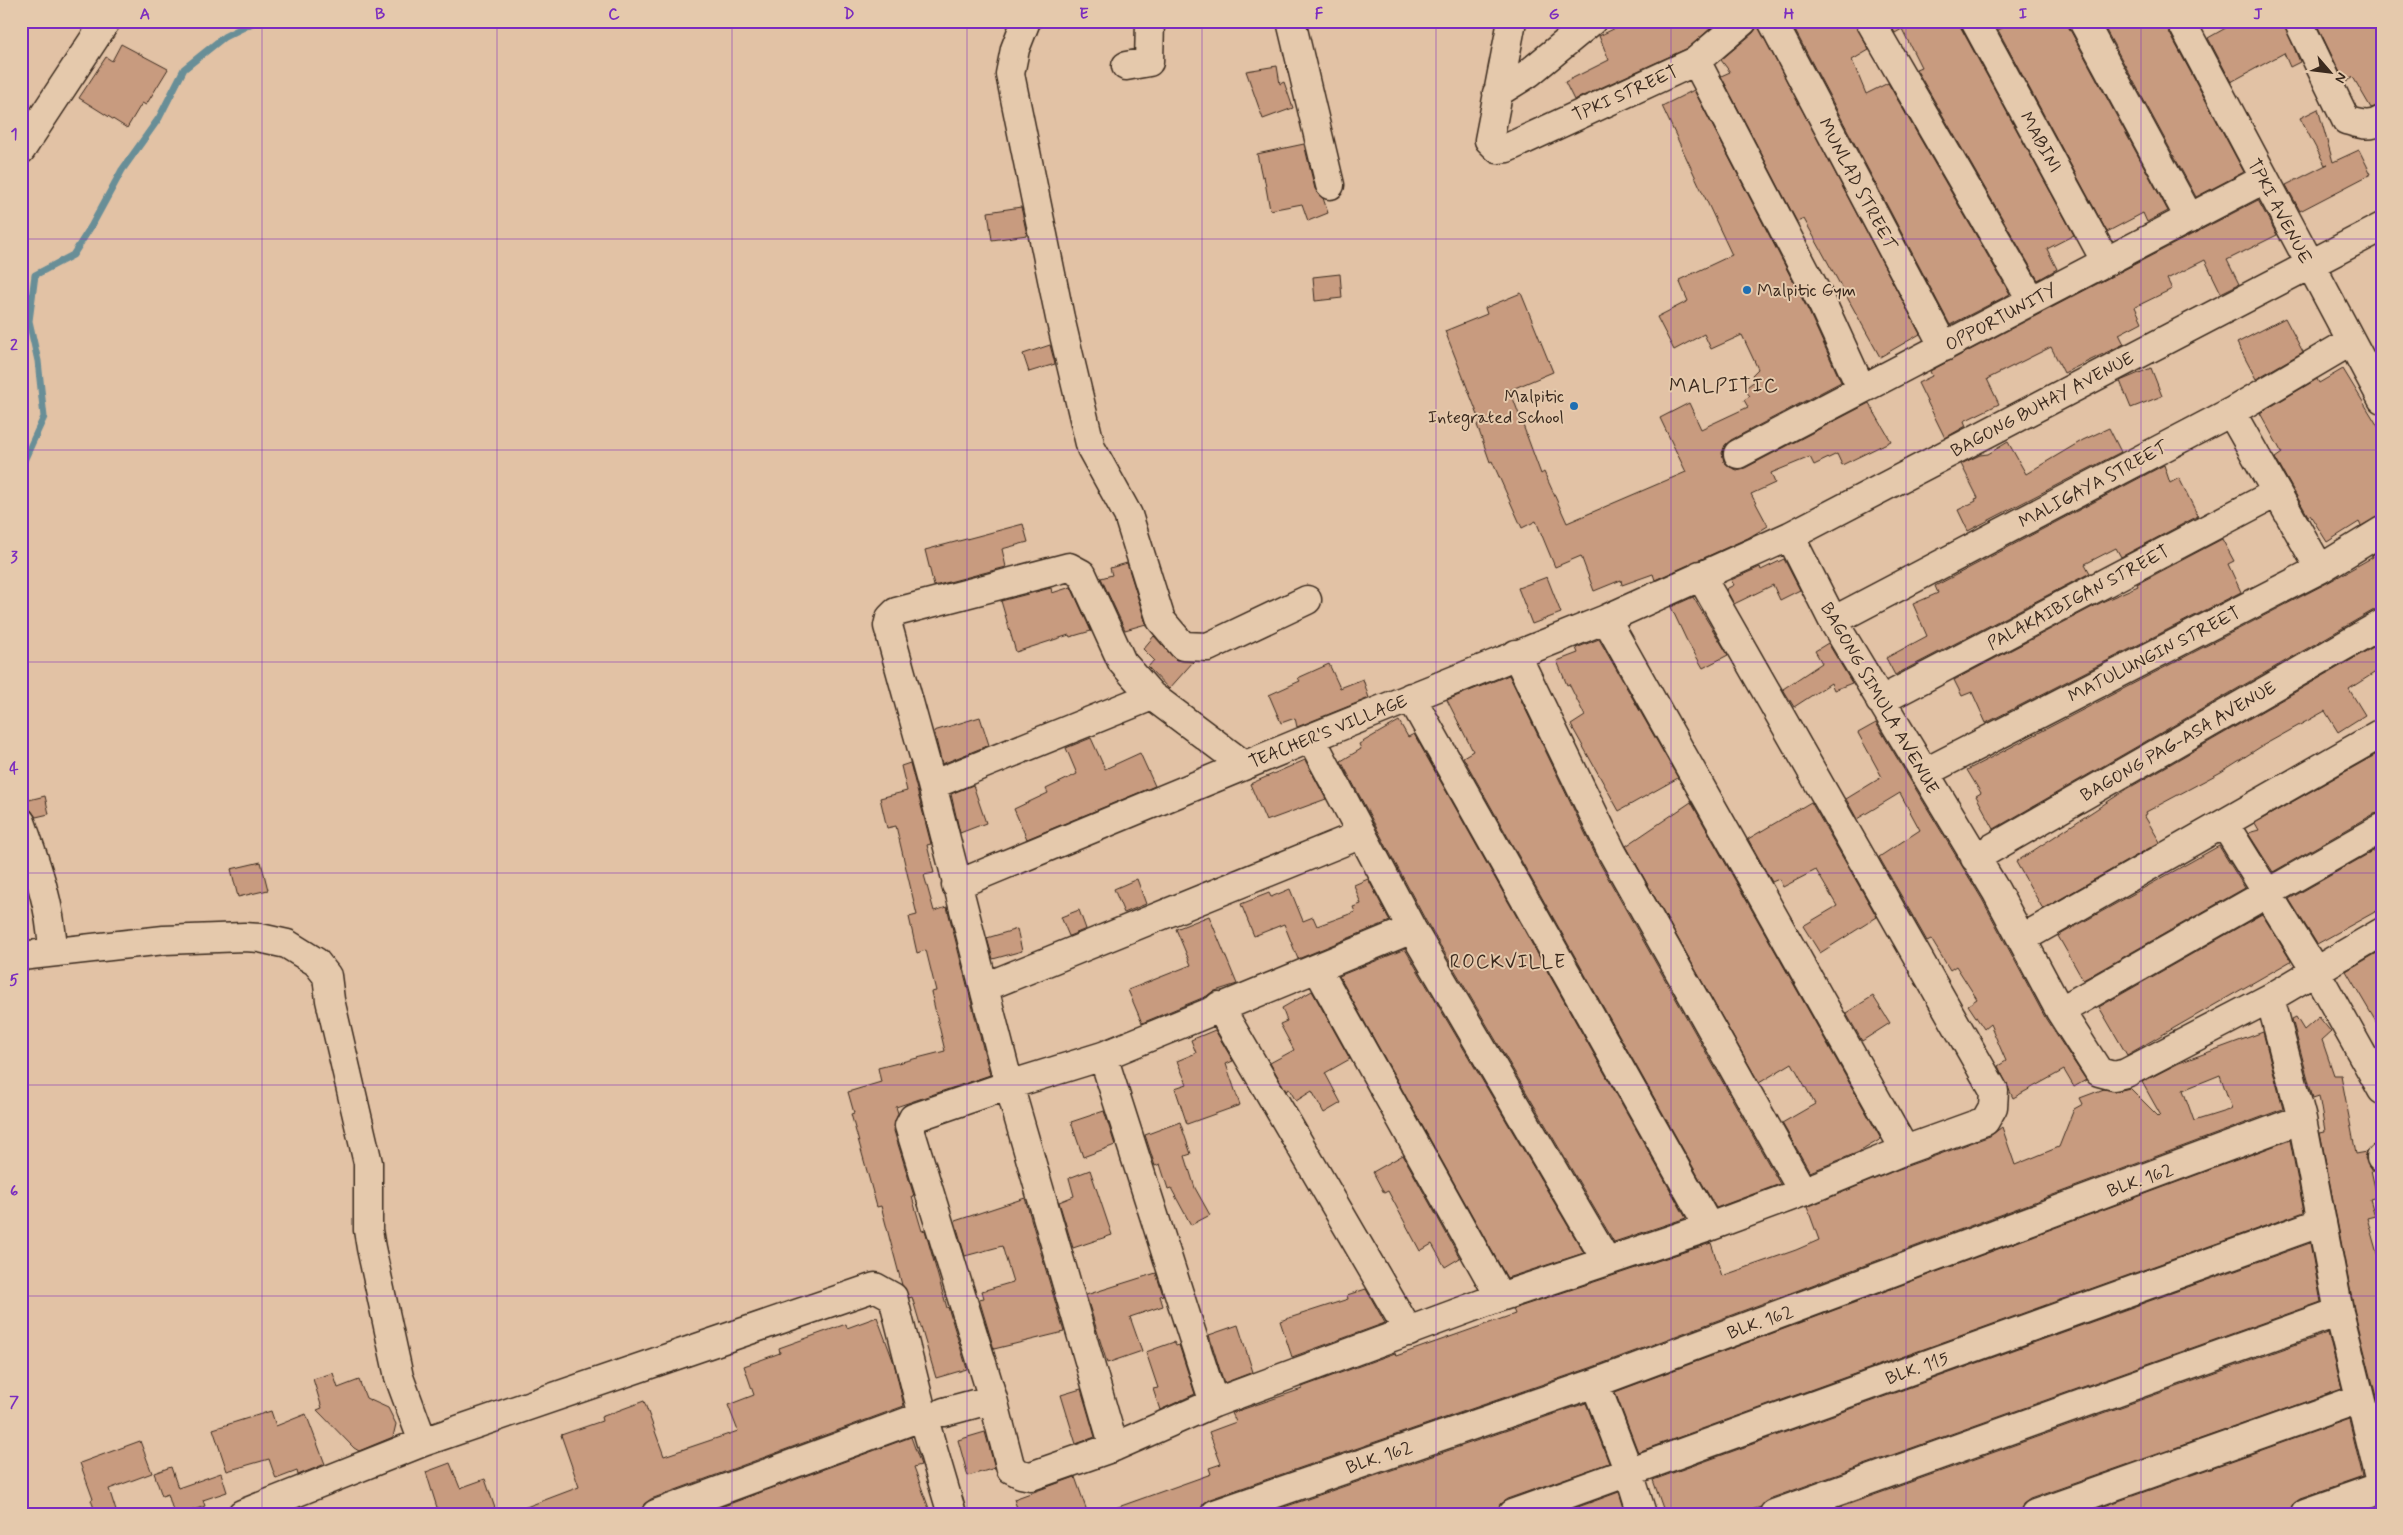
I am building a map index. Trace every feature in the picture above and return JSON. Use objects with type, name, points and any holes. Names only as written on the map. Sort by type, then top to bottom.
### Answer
[{"type":"street","points":[[24,136],[106,21]]},
{"type":"street","points":[[1026,21],[1010,74],[1060,318],[1091,448],[1128,515],[1161,620],[1183,646],[1208,647],[1307,600]]},
{"type":"street","points":[[1126,66],[1149,62],[1150,21]]},
{"type":"street","points":[[1291,21],[1330,184]]},
{"type":"street","points":[[1497,94],[1512,21]]},
{"type":"street","points":[[1497,94],[1529,73],[1592,21]]},
{"type":"street","name":"TPKI STREET","points":[[1497,94],[1489,140],[1498,149],[1507,148],[1696,61],[1743,21]]},
{"type":"street","name":"MUNLAD STREET","points":[[1772,21],[1944,347]]},
{"type":"street","points":[[1870,21],[2031,299]]},
{"type":"street","name":"MABINI","points":[[1975,21],[2106,262]]},
{"type":"street","points":[[2083,21],[2190,219]]},
{"type":"street","name":"TPKI AVENUE","points":[[2181,21],[2309,265],[2382,399]]},
{"type":"street","points":[[2298,21],[2346,120],[2364,125],[2374,125],[2382,120]]},
{"type":"street","points":[[1696,61],[1823,305],[1861,388]]},
{"type":"street","name":"OPPORTUNITY","points":[[1738,454],[1861,388],[1944,347],[2031,299],[2190,219],[2264,179]]},
{"type":"street","name":"BAGONG BUHAY AVENUE","points":[[1700,576],[1790,536],[2382,227]]},
{"type":"street","name":"MALIGAYA STREET","points":[[1833,621],[2231,412],[2350,342]]},
{"type":"street","points":[[2231,412],[2320,568]]},
{"type":"street","name":"PALAKAIBIGAN STREET","points":[[1880,701],[2276,493]]},
{"type":"street","name":"MATULUNGIN STREET","points":[[1924,773],[2320,568],[2382,532]]},
{"type":"street","name":"BAGONG SIMULA AVENUE","points":[[1790,536],[1833,621],[2023,938],[2060,1011],[2100,1072],[2114,1076],[2126,1072],[2270,998],[2382,932]]},
{"type":"street","points":[[1114,1446],[1009,1085],[985,987],[956,885],[932,785],[888,626],[890,618],[896,612],[1069,567],[1082,574],[1122,662],[1152,696],[1244,765]]},
{"type":"street","points":[[1412,929],[1219,1006],[1103,1056],[912,1118],[909,1126],[993,1399],[1012,1469],[1021,1474],[1032,1476],[1114,1446],[1214,1403],[1500,1297],[1709,1227],[1803,1192],[1905,1150],[1985,1121],[1993,1107],[1994,1092],[1700,576]]},
{"type":"street","name":"TEACHER'S VILLAGE","points":[[956,885],[1244,765],[1606,619],[1700,576]]},
{"type":"street","points":[[1606,619],[1905,1150]]},
{"type":"street","name":"BAGONG PAG-ASA AVENUE","points":[[1975,858],[2382,624]]},
{"type":"street","points":[[1516,654],[1612,852],[1803,1192]]},
{"type":"street","points":[[932,785],[1152,696]]},
{"type":"street","points":[[1411,697],[1709,1227]]},
{"type":"street","points":[[2023,938],[2225,825],[2382,733]]},
{"type":"street","points":[[1311,738],[1412,929],[1606,1260]]},
{"type":"street","points":[[21,822],[35,858],[52,921],[53,952]]},
{"type":"street","points":[[2225,825],[2316,972],[2382,1090]]},
{"type":"street","points":[[2060,1011],[2382,828]]},
{"type":"street","points":[[985,987],[1362,834]]},
{"type":"street","points":[[21,956],[164,940],[244,937],[287,944],[316,962],[327,976],[330,1000],[368,1163],[368,1230],[399,1377],[423,1442]]},
{"type":"street","points":[[1317,968],[1500,1297]]},
{"type":"street","points":[[2270,998],[2302,1119],[2339,1312],[2382,1487],[2305,1514]]},
{"type":"street","points":[[1219,1006],[1409,1332]]},
{"type":"street","points":[[1103,1056],[1214,1403]]},
{"type":"street","name":"BLK. 162","points":[[1214,1514],[1595,1384],[2302,1119]]},
{"type":"street","name":"BLK. 115","points":[[1512,1514],[2322,1222]]},
{"type":"street","points":[[242,1514],[423,1442],[875,1287],[893,1297],[933,1414],[952,1514]]},
{"type":"street","points":[[1774,1514],[2339,1312]]},
{"type":"street","points":[[1595,1384],[1629,1472],[1642,1514]]},
{"type":"street","points":[[656,1514],[933,1414],[993,1399]]},
{"type":"street","points":[[2035,1514],[2359,1399]]},
{"type":"building","points":[[1630,21],[1719,21],[1688,48],[1574,100],[1565,82],[1609,60],[1599,36]]},
{"type":"building","points":[[1790,21],[1854,21],[1869,50],[1852,60],[1866,94],[1888,83],[2010,294],[1950,325]]},
{"type":"building","points":[[1888,21],[1959,21],[1961,28],[2074,235],[2047,249],[2057,269],[2038,280],[1916,69],[1921,67],[1902,29],[1895,33]]},
{"type":"building","points":[[2017,21],[2067,21],[2069,28],[2168,211],[2147,222],[2143,213],[2107,232],[1998,30]]},
{"type":"building","points":[[2101,21],[2166,21],[2167,28],[2244,172],[2196,197]]},
{"type":"building","points":[[2238,21],[2283,21],[2300,62],[2290,67],[2284,53],[2231,82],[2208,38]]},
{"type":"building","points":[[2315,21],[2382,21],[2382,105],[2371,108],[2353,77],[2345,83]]},
{"type":"building","points":[[1758,26],[1920,334],[1880,357],[1804,219],[1797,222],[1721,76],[1730,72],[1721,60],[1753,33]]},
{"type":"building","points":[[121,44],[168,69],[146,105],[142,103],[127,128],[79,98],[106,57],[112,61]]},
{"type":"building","points":[[1277,66],[1280,84],[1284,82],[1293,108],[1263,119],[1246,71]]},
{"type":"building","points":[[1694,90],[1809,312],[1841,382],[1731,440],[1725,445],[1722,453],[1724,462],[1737,470],[1745,468],[1869,403],[1891,441],[1842,465],[1837,454],[1814,465],[1810,457],[1771,473],[1775,483],[1751,494],[1768,526],[1748,538],[1655,580],[1653,574],[1622,585],[1621,580],[1594,591],[1581,556],[1555,567],[1536,521],[1522,528],[1492,461],[1490,462],[1477,425],[1481,423],[1445,331],[1487,314],[1485,308],[1521,293],[1553,372],[1510,390],[1541,474],[1544,472],[1567,523],[1686,472],[1660,418],[1689,403],[1701,429],[1748,407],[1744,400],[1750,396],[1744,389],[1756,380],[1752,375],[1758,369],[1742,335],[1711,349],[1704,334],[1674,350],[1657,317],[1688,301],[1679,280],[1732,255],[1662,106]]},
{"type":"building","points":[[2318,109],[2333,162],[2359,150],[2371,174],[2300,211],[2286,185],[2328,164],[2325,165],[2300,118]]},
{"type":"building","points":[[1304,144],[1315,189],[1323,198],[1328,213],[1308,221],[1302,204],[1270,210],[1264,176],[1262,177],[1257,154]]},
{"type":"building","points":[[2258,200],[2277,235],[2227,260],[2239,284],[2221,293],[2205,260],[2167,279],[2172,289],[2135,307],[2142,322],[2119,334],[2124,344],[2064,373],[2051,347],[1987,379],[1999,404],[1964,421],[1966,426],[1945,438],[1918,383],[1932,376],[1930,371]]},
{"type":"building","points":[[1021,207],[1027,235],[992,240],[988,212]]},
{"type":"building","points":[[1340,274],[1342,298],[1315,301],[1313,277]]},
{"type":"building","points":[[2285,318],[2303,352],[2256,379],[2237,343]]},
{"type":"building","points":[[1050,345],[1055,364],[1029,372],[1023,354]]},
{"type":"building","points":[[2151,368],[2162,396],[2131,408],[2120,381]]},
{"type":"building","points":[[2343,369],[2382,433],[2382,515],[2361,526],[2359,522],[2327,542],[2310,515],[2308,516],[2275,458],[2282,453],[2260,413],[2317,379],[2319,383]]},
{"type":"building","points":[[2109,428],[2121,452],[1968,531],[1958,510],[1976,501],[1975,499],[1978,498],[1961,464],[1980,455],[1988,454],[2008,442],[2026,474],[2083,440]]},
{"type":"building","points":[[2164,465],[2170,483],[2179,478],[2198,516],[2121,557],[2116,548],[2085,564],[2090,573],[1895,675],[1886,658],[1927,636],[1913,604],[1938,593],[1935,586]]},
{"type":"building","points":[[1023,524],[1028,542],[1002,549],[1006,567],[934,586],[925,550]]},
{"type":"building","points":[[2222,539],[2234,561],[2228,564],[2241,592],[1986,723],[1972,692],[1962,696],[1954,680],[2104,601],[2138,586],[2137,584]]},
{"type":"building","points":[[2382,549],[2382,608],[2374,610],[1994,829],[1976,796],[1981,793],[1967,770],[2327,583],[2373,557],[2372,555]]},
{"type":"building","points":[[1784,559],[1800,590],[1780,600],[1773,585],[1734,604],[1726,589],[1734,585],[1731,580],[1760,567],[1761,570]]},
{"type":"building","points":[[1127,563],[1146,624],[1125,630],[1101,578],[1112,575],[1110,568]]},
{"type":"building","points":[[1547,577],[1561,613],[1532,624],[1518,588]]},
{"type":"building","points":[[1071,587],[1091,631],[1070,637],[1069,635],[1016,652],[1001,601],[1051,588],[1052,593]]},
{"type":"building","points":[[1693,597],[1728,655],[1703,668],[1686,639],[1671,607]]},
{"type":"building","points":[[1154,636],[1176,660],[1193,662],[1169,689],[1148,667],[1154,660],[1143,649]]},
{"type":"building","points":[[1599,639],[1678,778],[1619,811],[1571,725],[1585,716],[1569,684],[1567,685],[1557,661],[1578,653],[1576,648]]},
{"type":"building","points":[[2382,642],[2382,668],[2349,689],[2365,715],[2338,732],[2325,711],[2262,746],[2221,772],[2146,812],[2147,814],[2144,815],[2160,842],[2043,909],[2016,862],[2127,789]]},
{"type":"building","points":[[1828,643],[1852,683],[1834,690],[1831,683],[1794,707],[1783,689],[1822,663],[1815,651]]},
{"type":"building","points":[[1329,664],[1340,688],[1363,679],[1369,698],[1297,727],[1295,718],[1281,723],[1269,695],[1300,681],[1298,678]]},
{"type":"building","points":[[1509,675],[1598,860],[1780,1184],[1716,1208],[1463,757],[1473,751],[1447,700]]},
{"type":"building","points":[[980,717],[989,745],[942,764],[934,731]]},
{"type":"building","points":[[1399,721],[1408,737],[1414,734],[1686,1218],[1614,1242],[1426,921],[1341,761],[1361,749],[1359,744]]},
{"type":"building","points":[[1876,723],[1982,899],[2046,1019],[2086,1080],[2074,1087],[2064,1070],[2013,1098],[1998,1066],[2006,1061],[1990,1024],[1984,1029],[1968,1005],[1977,999],[1956,966],[1950,970],[1931,939],[1927,941],[1879,857],[1920,830],[1900,793],[1857,819],[1846,799],[1882,777],[1858,733]]},
{"type":"building","points":[[1091,738],[1105,769],[1140,753],[1155,786],[1027,839],[1014,809],[1048,793],[1046,789],[1077,774],[1066,748]]},
{"type":"building","points":[[2382,751],[2382,812],[2374,814],[2273,872],[2248,833],[2259,830],[2255,823]]},
{"type":"building","points":[[1305,760],[1326,799],[1266,821],[1250,784]]},
{"type":"building","points":[[910,763],[931,844],[927,845],[934,873],[924,875],[934,911],[947,907],[990,1075],[896,1107],[898,1113],[894,1131],[914,1196],[912,1197],[922,1231],[925,1230],[947,1308],[967,1369],[936,1378],[912,1297],[909,1298],[902,1285],[881,1206],[877,1207],[851,1114],[854,1113],[848,1092],[881,1082],[878,1068],[945,1051],[931,992],[936,991],[926,950],[917,953],[909,917],[917,915],[896,826],[887,828],[880,798],[907,791],[901,766]]},
{"type":"building","points":[[973,785],[986,823],[960,833],[951,794]]},
{"type":"building","points":[[45,796],[49,814],[36,817],[31,810],[21,807],[21,802]]},
{"type":"building","points":[[1691,802],[1881,1139],[1859,1152],[1810,1172],[1782,1123],[1815,1104],[1792,1063],[1759,1083],[1626,846]]},
{"type":"building","points":[[1811,802],[1877,917],[1820,953],[1803,926],[1837,906],[1816,870],[1783,887],[1779,879],[1772,882],[1748,839]]},
{"type":"building","points":[[2219,846],[2245,888],[2083,980],[2058,936]]},
{"type":"building","points":[[2382,846],[2382,908],[2317,944],[2289,899]]},
{"type":"building","points":[[261,862],[268,890],[238,897],[231,869]]},
{"type":"building","points":[[1137,879],[1146,904],[1124,913],[1114,889]]},
{"type":"building","points":[[1368,879],[1390,921],[1298,959],[1284,924],[1254,936],[1241,904],[1269,893],[1271,897],[1290,889],[1303,921],[1313,917],[1317,926],[1355,912],[1353,907],[1361,904],[1354,885]]},
{"type":"building","points":[[1079,910],[1086,929],[1069,936],[1061,917]]},
{"type":"building","points":[[2262,914],[2291,961],[2127,1055],[2099,1007]]},
{"type":"building","points":[[1209,916],[1237,984],[1212,992],[1207,996],[1142,1023],[1128,990],[1191,965],[1176,929]]},
{"type":"building","points":[[1017,929],[1022,951],[993,959],[987,938]]},
{"type":"building","points":[[1405,949],[1584,1253],[1507,1278],[1339,976]]},
{"type":"building","points":[[2382,950],[2382,1032],[2346,971]]},
{"type":"building","points":[[1312,991],[1350,1059],[1325,1073],[1341,1103],[1324,1113],[1312,1091],[1296,1101],[1289,1089],[1286,1091],[1270,1063],[1294,1050],[1280,1024],[1287,1021],[1282,1008]]},
{"type":"building","points":[[1873,996],[1890,1023],[1862,1041],[1846,1013]]},
{"type":"building","points":[[2296,1017],[2304,1030],[2319,1017],[2331,1032],[2322,1040],[2334,1075],[2341,1075],[2356,1154],[2367,1152],[2365,1158],[2371,1170],[2377,1197],[2370,1199],[2375,1216],[2367,1218],[2382,1271],[2382,1420],[2354,1309],[2320,1132],[2325,1131],[2319,1096],[2313,1098],[2292,1019]]},
{"type":"building","points":[[1215,1030],[1233,1061],[1226,1064],[1240,1105],[1187,1124],[1175,1088],[1187,1084],[1177,1061],[1196,1053],[1191,1040]]},
{"type":"building","points":[[2263,1032],[2283,1109],[1590,1368],[1210,1499],[1203,1504],[1200,1514],[1108,1514],[1107,1511],[1211,1474],[1209,1468],[1221,1464],[1209,1432],[1236,1422],[1232,1413],[1302,1389],[1302,1387],[1395,1353],[1396,1356],[1515,1314],[1513,1309],[1711,1243],[1722,1276],[1796,1250],[1819,1240],[1807,1207],[1899,1169],[1990,1136],[2002,1127],[2015,1165],[2059,1147],[2074,1109],[2083,1104],[2080,1098],[2104,1089],[2117,1091],[2130,1088],[2158,1116],[2160,1114],[2142,1082],[2179,1063]],"holes":[[[2220,1075],[2232,1109],[2194,1121],[2183,1090]]]},
{"type":"building","points":[[1104,1111],[1115,1145],[1083,1157],[1071,1122]]},
{"type":"building","points":[[1180,1122],[1191,1154],[1185,1156],[1195,1188],[1210,1215],[1191,1225],[1171,1188],[1168,1189],[1160,1164],[1155,1166],[1145,1135]]},
{"type":"building","points":[[2290,1140],[2304,1212],[1638,1452],[1615,1392]]},
{"type":"building","points":[[1403,1155],[1460,1258],[1445,1267],[1432,1244],[1420,1251],[1388,1191],[1384,1193],[1373,1172]]},
{"type":"building","points":[[1090,1170],[1112,1235],[1073,1248],[1059,1202],[1074,1196],[1069,1178]]},
{"type":"building","points":[[1025,1198],[1064,1332],[994,1349],[979,1299],[984,1298],[982,1291],[1013,1282],[1002,1246],[965,1256],[955,1221]]},
{"type":"building","points":[[2310,1243],[2321,1302],[1769,1499],[1761,1507],[1737,1514],[1665,1514],[1653,1480]]},
{"type":"building","points":[[1156,1273],[1163,1295],[1160,1296],[1163,1306],[1130,1317],[1142,1351],[1107,1363],[1086,1295]]},
{"type":"building","points":[[1366,1289],[1385,1323],[1292,1357],[1280,1321],[1348,1299],[1347,1295]]},
{"type":"building","points":[[877,1317],[894,1363],[904,1406],[651,1499],[644,1504],[641,1514],[514,1514],[513,1512],[579,1487],[561,1435],[602,1421],[601,1417],[644,1401],[664,1456],[738,1431],[728,1405],[754,1395],[744,1366],[780,1353],[779,1348],[846,1324],[847,1328]]},
{"type":"building","points":[[1238,1325],[1253,1372],[1224,1383],[1209,1335]]},
{"type":"building","points":[[2328,1333],[2342,1389],[2030,1499],[2023,1504],[2020,1514],[1821,1514]]},
{"type":"building","points":[[1174,1342],[1176,1346],[1179,1345],[1195,1394],[1160,1410],[1153,1389],[1158,1388],[1146,1352]]},
{"type":"building","points":[[333,1373],[338,1388],[359,1380],[366,1398],[388,1408],[396,1424],[393,1437],[359,1451],[317,1410],[322,1408],[313,1379]]},
{"type":"building","points":[[1081,1389],[1095,1437],[1076,1444],[1061,1395]]},
{"type":"building","points":[[1586,1403],[1609,1463],[1507,1499],[1500,1504],[1497,1514],[1264,1514]]},
{"type":"building","points":[[271,1411],[276,1426],[306,1414],[325,1464],[298,1475],[297,1471],[276,1479],[269,1459],[227,1471],[213,1429]]},
{"type":"building","points":[[2349,1419],[2363,1477],[2300,1499],[2293,1504],[2290,1514],[2082,1514]]},
{"type":"building","points":[[985,1432],[995,1468],[968,1476],[958,1440]]},
{"type":"building","points":[[911,1437],[921,1465],[914,1467],[931,1514],[702,1514]]},
{"type":"building","points":[[140,1441],[152,1473],[109,1489],[117,1514],[96,1514],[91,1500],[93,1499],[80,1463]]},
{"type":"building","points":[[450,1463],[460,1488],[485,1479],[497,1514],[439,1514],[426,1472]]},
{"type":"building","points":[[171,1467],[178,1488],[221,1473],[227,1492],[203,1500],[205,1506],[182,1514],[174,1514],[168,1494],[162,1496],[154,1473]]},
{"type":"building","points":[[1075,1477],[1088,1514],[1019,1514],[1014,1499]]},
{"type":"building","points":[[1619,1492],[1626,1514],[1559,1514]]},
{"type":"waterway","points":[[21,467],[44,417],[38,361],[29,321],[35,275],[73,255],[122,170],[159,118],[184,69],[224,37],[256,21]]},
{"type":"place","name":"Malpitic Gym","points":[[1747,290]]},
{"type":"place","name":"Malpitic Integrated School","points":[[1574,406]]},
{"type":"district","name":"MALPITIC","points":[[1724,385]]},
{"type":"district","name":"ROCKVILLE","points":[[1508,961]]}]
